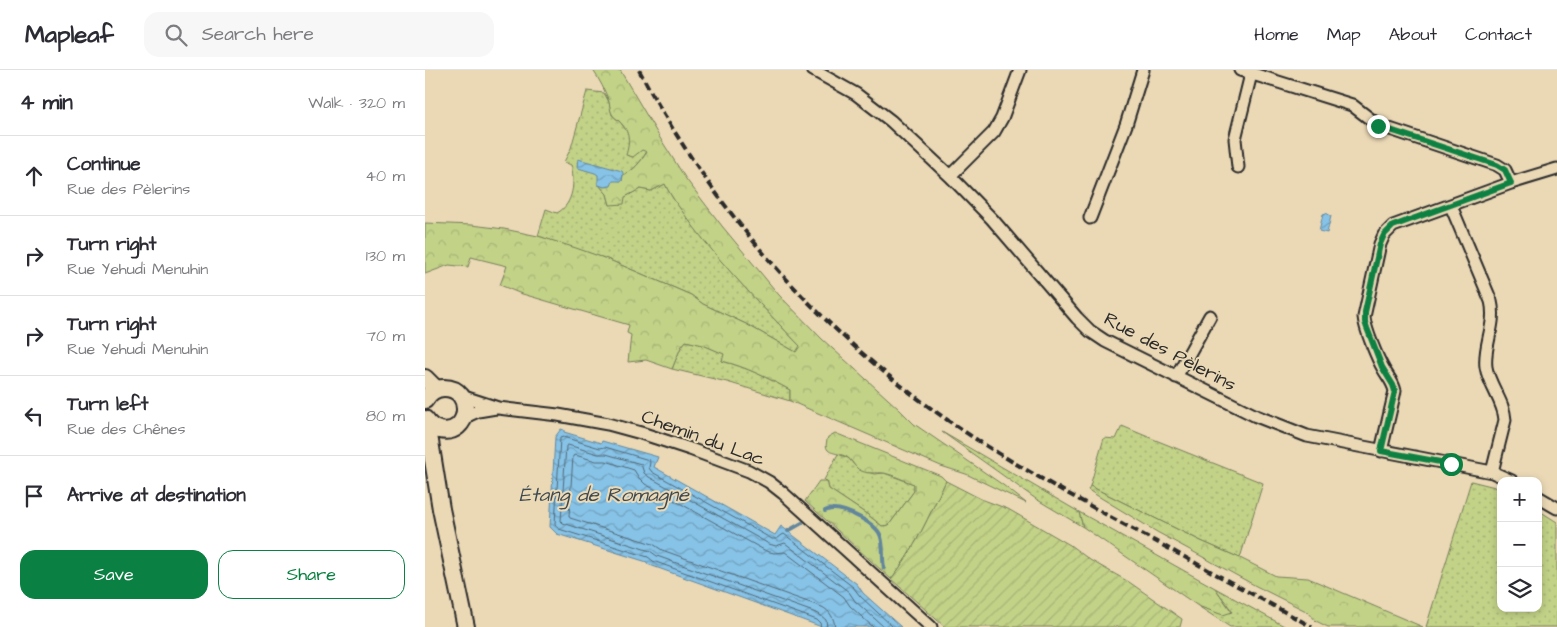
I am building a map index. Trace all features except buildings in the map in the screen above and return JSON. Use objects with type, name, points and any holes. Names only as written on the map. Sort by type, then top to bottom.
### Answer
[{"type":"street","points":[[950,176],[994,132],[1002,118],[1020,70]]},
{"type":"street","points":[[1090,218],[1126,125],[1143,70]]},
{"type":"street","name":"Rue des Pèlerins","points":[[812,71],[856,94],[884,116],[950,176],[992,220],[1090,331],[1105,341],[1256,416],[1296,432],[1329,441],[1492,472],[1503,477]]},
{"type":"street","points":[[1238,167],[1235,139],[1244,71],[1352,106],[1378,126],[1497,165],[1505,170],[1511,183]]},
{"type":"street","points":[[1381,451],[1395,391],[1382,367],[1364,317],[1380,244],[1384,235],[1393,226],[1511,183],[1557,169]]},
{"type":"street","points":[[1451,206],[1493,309],[1494,320],[1486,357],[1486,368],[1505,411],[1505,420],[1492,472]]},
{"type":"street","points":[[1175,377],[1210,316]]},
{"type":"street","points":[[426,421],[436,429],[444,431],[456,428],[465,417],[466,410],[465,402],[461,396],[452,389],[429,389]]},
{"type":"street","name":"Chemin du Lac","points":[[461,396],[498,408],[559,415],[608,424],[690,449],[749,471],[769,482],[783,493],[931,627]]},
{"type":"street","name":"Chemin du Lac","points":[[465,417],[478,411],[498,408]]},
{"type":"street","points":[[426,421],[446,535],[466,627]]},
{"type":"street","points":[[432,455],[444,431]]},
{"type":"street","points":[[1542,499],[1557,508]]},
{"type":"green space","points":[[593,70],[620,70],[686,179],[779,295],[822,339],[914,424],[1026,503],[966,474],[941,466],[790,401],[790,390],[757,373],[722,361],[724,354],[703,345],[686,341],[681,347],[672,369],[646,360],[628,362],[631,335],[627,333],[629,325],[519,293],[500,285],[507,266],[471,257],[468,267],[449,265],[425,274],[425,223],[472,225],[538,236],[607,259],[691,295],[703,304],[746,324],[796,352],[800,346],[705,242],[665,184],[651,191],[640,189],[625,197],[624,204],[610,205],[607,194],[599,185],[602,186],[613,180],[622,181],[623,175],[634,168],[647,152],[642,150],[633,157],[626,155],[628,146],[627,133],[613,115],[606,93]]},
{"type":"green space","points":[[587,91],[604,93],[609,102],[612,115],[628,133],[630,142],[647,151],[632,169],[621,177],[600,186],[607,194],[610,205],[640,189],[651,191],[665,184],[678,205],[718,257],[801,347],[796,352],[746,324],[703,304],[691,295],[607,259],[538,236],[546,209],[557,213],[563,209],[570,198],[573,185],[571,165],[564,162],[571,148]]},
{"type":"green space","points":[[686,341],[703,345],[725,354],[722,361],[757,373],[790,390],[790,401],[727,382],[672,369],[681,347]]},
{"type":"green space","points":[[1122,426],[1263,483],[1240,558],[1201,541],[1090,486],[1104,438],[1116,439]]},
{"type":"green space","points":[[942,432],[1079,512],[1083,527],[1036,499]]},
{"type":"green space","points":[[835,433],[941,476],[946,481],[914,544],[891,579],[805,501],[819,481],[827,481],[829,489],[882,526],[889,525],[914,491],[914,484],[888,474],[861,471],[847,457],[831,452],[826,447],[826,443],[828,437]]},
{"type":"green space","points":[[838,454],[848,458],[858,469],[874,474],[884,473],[914,484],[914,491],[889,525],[882,526],[829,489],[827,481],[824,480]]},
{"type":"green space","points":[[946,481],[981,499],[1008,509],[1070,545],[1090,560],[1129,582],[1182,619],[1180,627],[945,627],[891,579],[914,544]]},
{"type":"green space","points":[[1471,481],[1497,488],[1497,612],[1542,612],[1542,513],[1557,522],[1557,627],[1426,627]]},
{"type":"green space","points":[[1090,486],[1276,576],[1308,578],[1423,627],[1328,627],[1316,621],[1308,612],[1157,532],[1088,490]]},
{"type":"green space","points":[[1079,512],[1215,588],[1232,612],[1223,615],[1198,606],[1083,527]]},
{"type":"green space","points":[[1215,588],[1286,627],[1230,627],[1198,606],[1223,614],[1232,611]]},
{"type":"water","points":[[578,159],[622,171],[622,181],[613,181],[611,186],[605,187],[598,185],[598,175],[578,168]]},
{"type":"water","points":[[1326,213],[1331,216],[1327,233],[1319,231],[1323,214]]},
{"type":"water","name":"Étang de Romagné","points":[[561,429],[564,432],[601,443],[602,441],[658,457],[654,467],[775,535],[781,526],[857,584],[863,593],[901,627],[822,627],[647,564],[647,562],[557,534],[550,527],[555,437]]},
{"type":"waterway","points":[[825,511],[832,509],[845,511],[874,527],[881,537],[884,568]]},
{"type":"waterway","points":[[788,531],[802,523]]},
{"type":"railway","points":[[639,70],[668,121],[700,171],[772,263],[812,306],[854,346],[899,384],[966,433],[1029,472],[1312,627]]},
{"type":"route","points":[[1378,126],[1497,165],[1505,170],[1511,183],[1393,226],[1384,235],[1380,244],[1365,312],[1364,317],[1367,328],[1382,367],[1395,391],[1381,451],[1451,464]]}]
